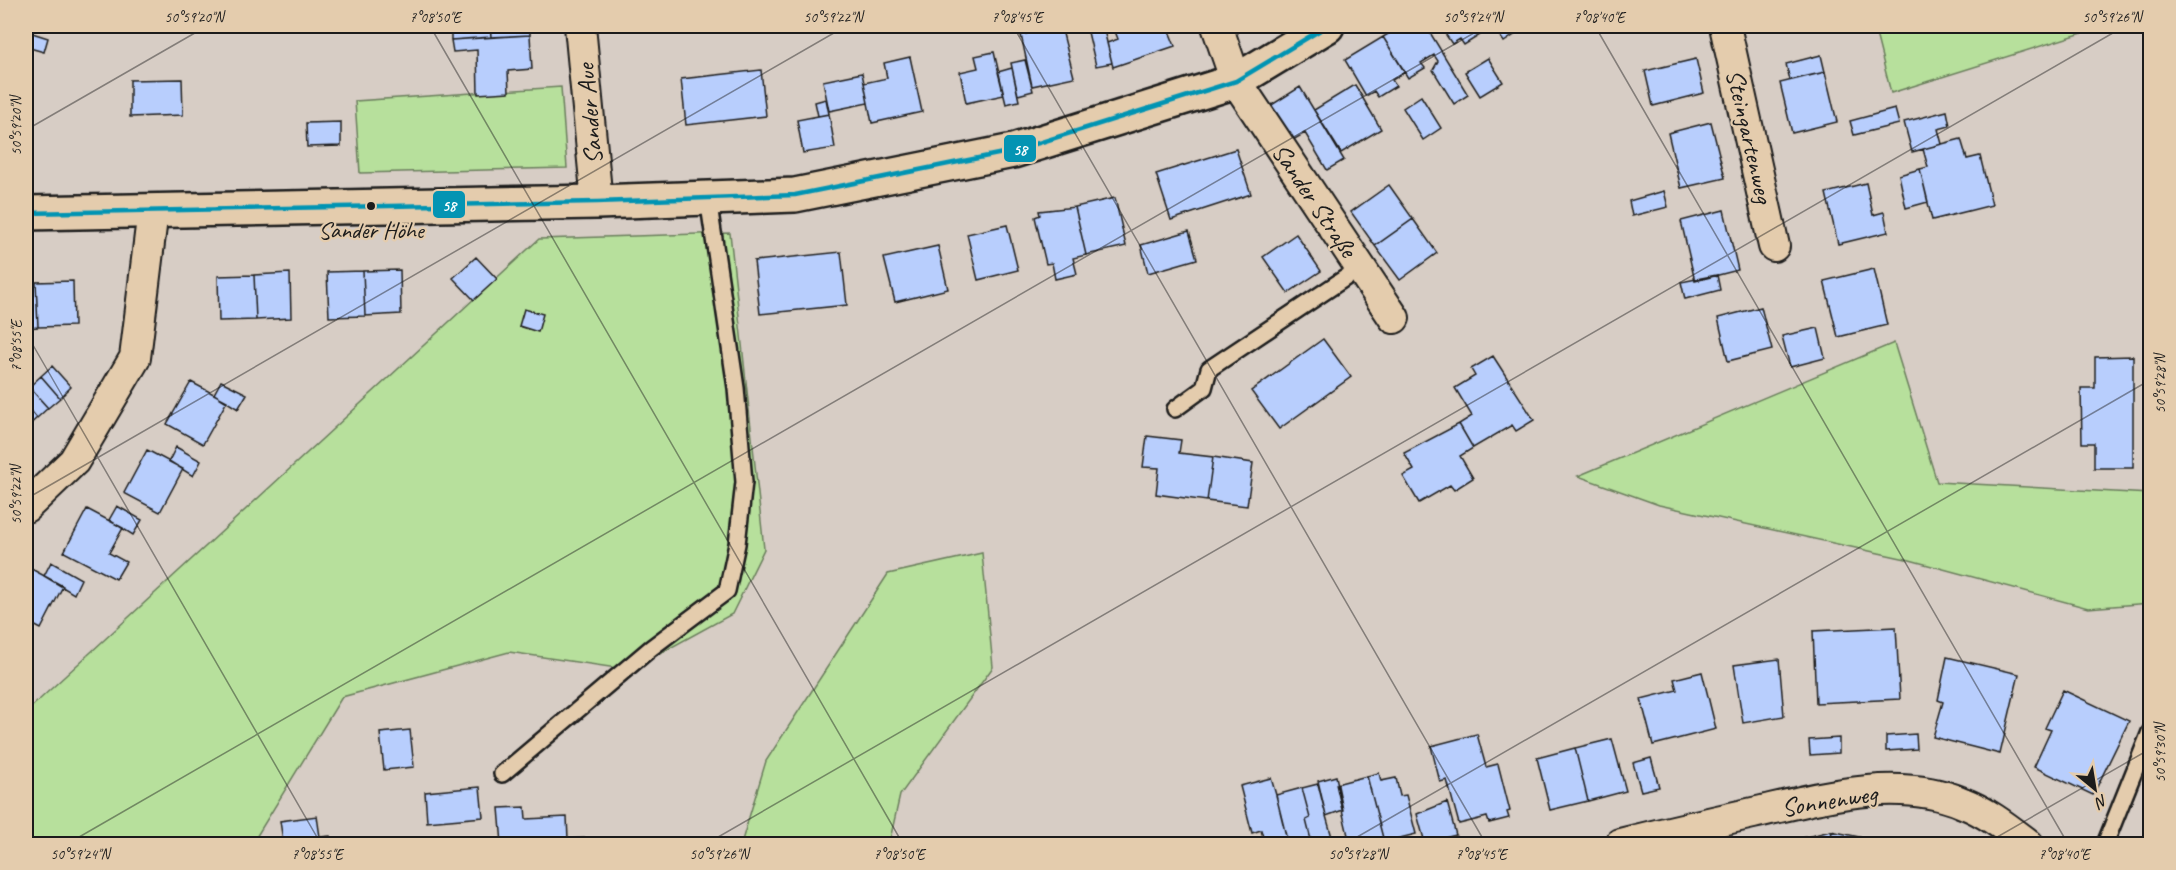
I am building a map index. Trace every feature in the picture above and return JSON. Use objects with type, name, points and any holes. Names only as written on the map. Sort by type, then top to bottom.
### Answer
[{"type":"main road","points":[[26,213],[597,202],[795,195],[1013,151],[1236,81],[1328,26]]},
{"type":"street","name":"Sander Aue","points":[[580,26],[597,202]]},
{"type":"street","name":"Sander Straße","points":[[1217,26],[1236,81],[1394,318]]},
{"type":"street","name":"Steingartenweg","points":[[1725,26],[1774,246]]},
{"type":"street","points":[[26,507],[74,461],[135,358],[153,210]]},
{"type":"street","name":"Sonnenweg","points":[[1620,844],[1839,793],[1880,791],[1921,792],[1963,802],[2000,823],[2028,844]]},
{"type":"lane","points":[[502,774],[651,648],[727,591],[737,544],[744,482],[735,388],[708,198]]},
{"type":"lane","points":[[1175,409],[1204,388],[1209,369],[1360,268]]},
{"type":"lane","points":[[2105,844],[2151,732]]},
{"type":"green space","points":[[1874,26],[2105,26],[1891,93]]},
{"type":"green space","points":[[561,87],[567,168],[360,173],[355,101]]},
{"type":"green space","points":[[730,233],[764,549],[732,614],[630,670],[509,652],[342,697],[252,844],[26,844],[26,712],[539,239]]},
{"type":"green space","points":[[1894,343],[1937,482],[2150,494],[2150,603],[2088,608],[1906,559],[1659,505],[1578,476]]},
{"type":"green space","points":[[982,553],[993,667],[900,795],[889,844],[741,844],[766,761],[888,574]]},
{"type":"building","points":[[228,26],[264,26],[264,29],[228,29]]},
{"type":"building","points":[[451,26],[490,26],[491,37],[451,40]]},
{"type":"building","points":[[490,26],[530,26],[530,35],[491,37]]},
{"type":"building","points":[[1036,26],[1061,26],[1074,77],[1032,86],[1021,35],[1038,31]]},
{"type":"building","points":[[1103,26],[1112,63],[1096,66],[1087,28]]},
{"type":"building","points":[[1113,26],[1167,26],[1175,46],[1113,67],[1107,43],[1118,39]]},
{"type":"building","points":[[1402,26],[1426,26],[1468,95],[1454,104],[1433,70],[1438,61],[1434,55],[1421,63],[1425,68],[1408,78],[1383,37]]},
{"type":"building","points":[[1440,26],[1482,26],[1476,29],[1480,35],[1464,45],[1460,39],[1452,44]]},
{"type":"building","points":[[1493,26],[1521,26],[1523,29],[1504,42]]},
{"type":"building","points":[[26,31],[48,38],[44,52],[26,47]]},
{"type":"building","points":[[530,35],[532,69],[508,71],[509,92],[478,94],[477,50],[453,52],[451,40]]},
{"type":"building","points":[[1383,37],[1405,72],[1392,80],[1396,86],[1378,97],[1374,91],[1366,96],[1345,60]]},
{"type":"building","points":[[994,52],[1004,95],[966,103],[960,72],[978,68],[975,56]]},
{"type":"building","points":[[1821,55],[1825,72],[1790,80],[1786,64]]},
{"type":"building","points":[[910,57],[922,112],[872,123],[864,83],[887,78],[884,63]]},
{"type":"building","points":[[1488,58],[1503,82],[1480,96],[1465,72]]},
{"type":"building","points":[[1696,59],[1704,93],[1653,106],[1645,71]]},
{"type":"building","points":[[1025,60],[1033,91],[1018,95],[1011,63]]},
{"type":"building","points":[[1012,68],[1019,101],[1006,104],[998,72]]},
{"type":"building","points":[[761,70],[766,116],[686,125],[681,79]]},
{"type":"building","points":[[1825,72],[1837,122],[1792,133],[1780,83]]},
{"type":"building","points":[[862,73],[868,103],[829,111],[823,81]]},
{"type":"building","points":[[182,79],[183,115],[130,117],[130,80]]},
{"type":"building","points":[[1355,85],[1381,129],[1341,153],[1314,110]]},
{"type":"building","points":[[1300,87],[1344,160],[1327,170],[1305,133],[1291,141],[1270,106]]},
{"type":"building","points":[[1421,96],[1441,128],[1423,140],[1403,108]]},
{"type":"building","points":[[826,99],[829,114],[818,116],[815,102]]},
{"type":"building","points":[[1895,109],[1899,124],[1854,135],[1850,121]]},
{"type":"building","points":[[1947,111],[1950,126],[1938,129],[1942,144],[1912,152],[1904,122]]},
{"type":"building","points":[[829,114],[835,148],[803,153],[797,120]]},
{"type":"building","points":[[341,122],[341,146],[307,147],[306,123]]},
{"type":"building","points":[[1711,122],[1725,178],[1681,188],[1668,133]]},
{"type":"building","points":[[1961,139],[1967,159],[1980,156],[1992,205],[1932,220],[1920,169],[1928,167],[1923,149]]},
{"type":"building","points":[[1236,149],[1251,194],[1171,220],[1156,174]]},
{"type":"building","points":[[1920,169],[1928,202],[1906,208],[1899,175]]},
{"type":"building","points":[[1866,183],[1873,215],[1884,212],[1888,232],[1838,244],[1826,193]]},
{"type":"building","points":[[1389,185],[1413,219],[1375,246],[1351,212]]},
{"type":"building","points":[[1664,191],[1668,207],[1632,216],[1629,201]]},
{"type":"building","points":[[1115,198],[1126,246],[1086,255],[1075,207]]},
{"type":"building","points":[[1075,207],[1086,255],[1073,258],[1077,274],[1055,279],[1052,263],[1046,264],[1035,217],[1040,215],[1039,211]]},
{"type":"building","points":[[1724,210],[1738,270],[1695,281],[1681,221]]},
{"type":"building","points":[[1413,219],[1437,253],[1400,280],[1375,246]]},
{"type":"building","points":[[1007,225],[1018,270],[978,280],[967,234]]},
{"type":"building","points":[[1189,231],[1197,259],[1148,273],[1141,245]]},
{"type":"building","points":[[1296,234],[1321,271],[1288,293],[1263,257]]},
{"type":"building","points":[[938,246],[948,289],[895,302],[884,258]]},
{"type":"building","points":[[841,252],[847,305],[760,314],[754,261]]},
{"type":"building","points":[[476,257],[497,279],[474,300],[453,278]]},
{"type":"building","points":[[1874,269],[1887,325],[1838,337],[1824,281]]},
{"type":"building","points":[[400,270],[401,314],[365,316],[363,271]]},
{"type":"building","points":[[363,271],[365,316],[329,317],[327,272]]},
{"type":"building","points":[[290,273],[291,318],[256,320],[254,275]]},
{"type":"building","points":[[254,275],[256,320],[219,321],[218,276]]},
{"type":"building","points":[[1717,275],[1720,290],[1685,299],[1681,282]]},
{"type":"building","points":[[73,281],[74,326],[38,327],[36,282]]},
{"type":"building","points":[[36,282],[38,327],[26,328],[26,283]]},
{"type":"building","points":[[1761,307],[1772,350],[1728,361],[1718,318]]},
{"type":"building","points":[[524,309],[543,314],[538,332],[519,326]]},
{"type":"building","points":[[1818,328],[1825,358],[1790,367],[1782,336]]},
{"type":"building","points":[[1323,339],[1351,377],[1279,429],[1251,391]]},
{"type":"building","points":[[1493,356],[1534,420],[1516,431],[1512,425],[1473,448],[1459,424],[1472,416],[1455,388],[1475,376],[1471,369]]},
{"type":"building","points":[[2133,356],[2133,468],[2094,468],[2094,443],[2082,443],[2081,388],[2095,388],[2095,357]]},
{"type":"building","points":[[52,366],[71,387],[60,398],[41,376]]},
{"type":"building","points":[[41,376],[60,398],[48,408],[29,387]]},
{"type":"building","points":[[221,381],[247,394],[238,409],[214,394]]},
{"type":"building","points":[[191,382],[227,401],[203,444],[167,424]]},
{"type":"building","points":[[29,387],[48,408],[37,418],[26,405],[26,390]]},
{"type":"building","points":[[26,405],[37,418],[26,428]]},
{"type":"building","points":[[1459,424],[1473,448],[1460,456],[1473,478],[1454,490],[1450,485],[1419,503],[1403,476],[1414,470],[1404,453]]},
{"type":"building","points":[[1147,436],[1181,440],[1179,453],[1213,457],[1207,501],[1156,494],[1159,468],[1143,467]]},
{"type":"building","points":[[176,447],[201,461],[193,476],[169,461]]},
{"type":"building","points":[[147,450],[183,469],[160,512],[124,493]]},
{"type":"building","points":[[1213,457],[1253,463],[1247,506],[1207,501]]},
{"type":"building","points":[[117,506],[142,520],[133,535],[109,520]]},
{"type":"building","points":[[87,509],[123,528],[109,553],[126,562],[116,579],[64,552]]},
{"type":"building","points":[[51,562],[81,579],[74,594],[44,576]]},
{"type":"building","points":[[26,566],[63,586],[41,629],[26,621]]},
{"type":"building","points":[[1896,627],[1900,699],[1816,703],[1813,631]]},
{"type":"building","points":[[1947,657],[2019,674],[2000,754],[1933,737],[1943,702],[1938,700]]},
{"type":"building","points":[[1779,659],[1784,716],[1743,723],[1734,665]]},
{"type":"building","points":[[1702,672],[1716,729],[1653,745],[1641,699],[1677,690],[1674,679]]},
{"type":"building","points":[[2063,690],[2129,721],[2093,795],[2034,767],[2051,730],[2045,728]]},
{"type":"building","points":[[410,730],[414,767],[384,770],[380,733]]},
{"type":"building","points":[[1477,734],[1486,767],[1498,764],[1510,811],[1507,812],[1509,818],[1489,823],[1487,817],[1459,824],[1447,780],[1440,782],[1431,746]]},
{"type":"building","points":[[1916,734],[1917,749],[1886,751],[1886,736]]},
{"type":"building","points":[[1839,738],[1839,753],[1810,755],[1809,740]]},
{"type":"building","points":[[1612,739],[1626,791],[1588,801],[1575,748]]},
{"type":"building","points":[[1575,748],[1588,801],[1550,810],[1537,758]]},
{"type":"building","points":[[1651,758],[1659,787],[1641,791],[1633,763]]},
{"type":"building","points":[[1379,773],[1381,781],[1396,778],[1400,796],[1406,795],[1416,834],[1384,842],[1367,776]]},
{"type":"building","points":[[1336,776],[1343,810],[1326,816],[1318,781]]},
{"type":"building","points":[[1367,776],[1384,842],[1350,844],[1336,784]]},
{"type":"building","points":[[1271,778],[1288,844],[1265,844],[1261,830],[1252,833],[1240,786]]},
{"type":"building","points":[[1318,784],[1334,844],[1312,844],[1306,820],[1310,818],[1302,788]]},
{"type":"building","points":[[480,787],[483,817],[427,822],[425,792]]},
{"type":"building","points":[[1302,788],[1310,818],[1306,820],[1312,844],[1288,844],[1276,795]]},
{"type":"building","points":[[1447,802],[1456,835],[1425,843],[1417,814]]},
{"type":"building","points":[[525,807],[526,819],[567,817],[568,839],[590,838],[590,844],[502,844],[499,808]]},
{"type":"building","points":[[317,816],[320,837],[330,836],[331,844],[296,844],[296,840],[283,841],[280,821]]},
{"type":"building","points":[[1831,831],[1892,844],[1834,844]]},
{"type":"building","points":[[1831,831],[1834,844],[1778,844]]},
{"type":"transit line","name":"58","points":[[26,213],[597,202],[795,195],[1013,151],[1236,81],[1327,26]]},
{"type":"place","name":"Sander Höhe","points":[[371,206]]}]
